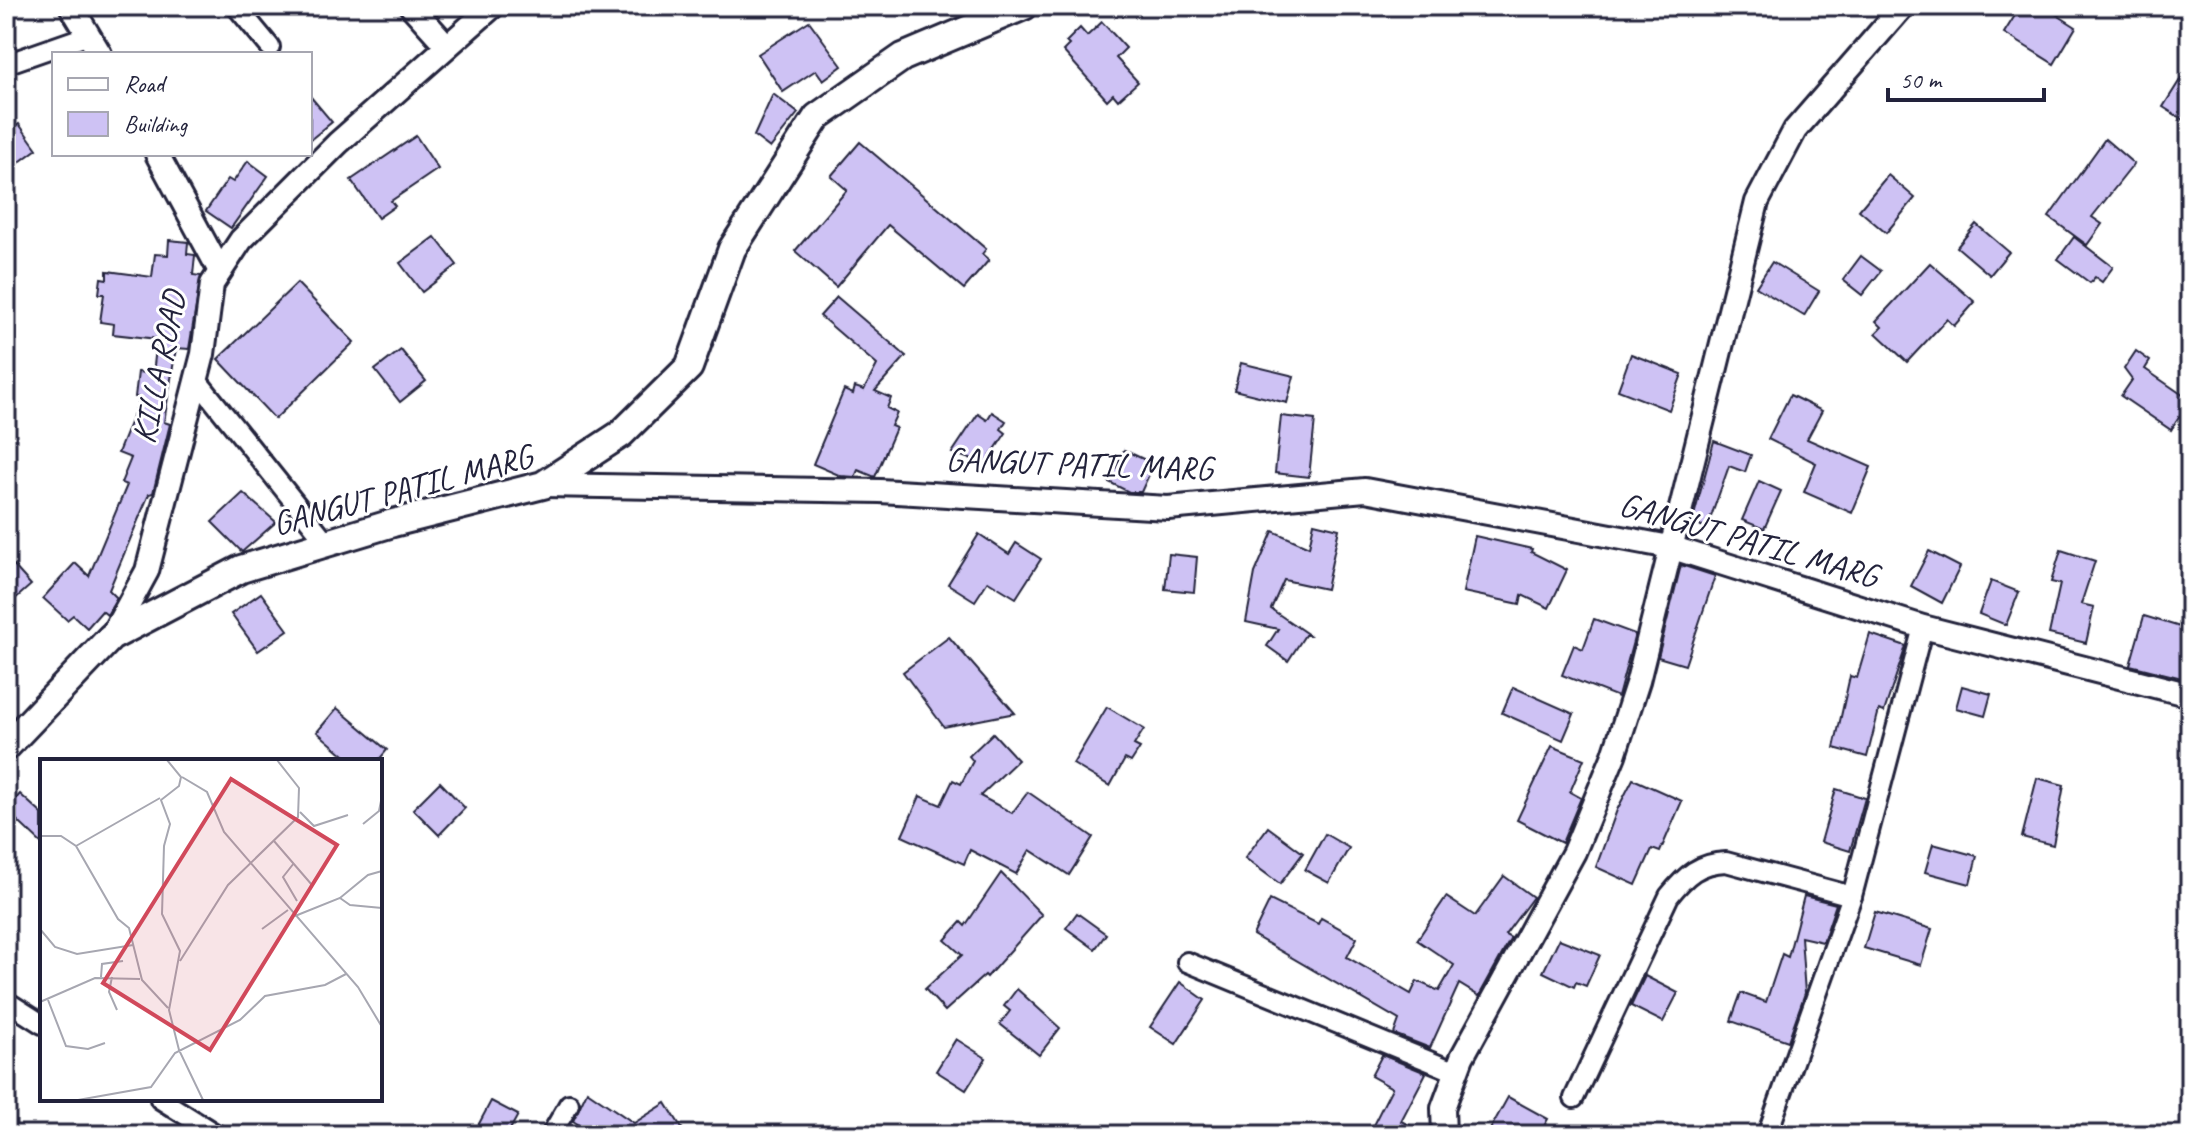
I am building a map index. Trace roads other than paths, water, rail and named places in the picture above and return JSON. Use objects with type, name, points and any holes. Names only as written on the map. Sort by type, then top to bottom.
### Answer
[{"type":"main road","points":[[543,485],[621,434],[689,367],[732,249],[817,117],[903,57],[1024,6]]},
{"type":"main road","name":"GANGUT PATIL MARG","points":[[111,637],[241,569],[543,485]]},
{"type":"main road","name":"KILLA ROAD","points":[[6,747],[111,637]]},
{"type":"street","points":[[62,52],[94,45],[71,6]]},
{"type":"street","points":[[236,6],[270,47]]},
{"type":"street","points":[[411,6],[447,46]]},
{"type":"street","name":"KILLA ROAD","points":[[111,637],[147,571],[196,379],[212,284],[241,240],[338,143],[493,6]]},
{"type":"street","points":[[1444,1135],[1443,1108],[1456,1072],[1574,852],[1614,755],[1638,681],[1757,202],[1795,130],[1903,6]]},
{"type":"street","points":[[6,64],[52,54]]},
{"type":"street","points":[[158,156],[220,271]]},
{"type":"street","points":[[196,379],[327,543]]},
{"type":"street","name":"GANGUT PATIL MARG","points":[[543,485],[880,491],[1168,508],[1365,490],[1670,547],[1923,627],[2190,695]]},
{"type":"street","points":[[1767,1135],[1852,896],[1923,627]]},
{"type":"street","points":[[1574,1098],[1669,896],[1686,875],[1707,863],[1726,862],[1852,896]]},
{"type":"street","points":[[1187,962],[1456,1072]]},
{"type":"street","points":[[6,1001],[40,1023]]},
{"type":"street","points":[[163,1101],[217,1135]]},
{"type":"street","points":[[551,1135],[569,1104]]}]
